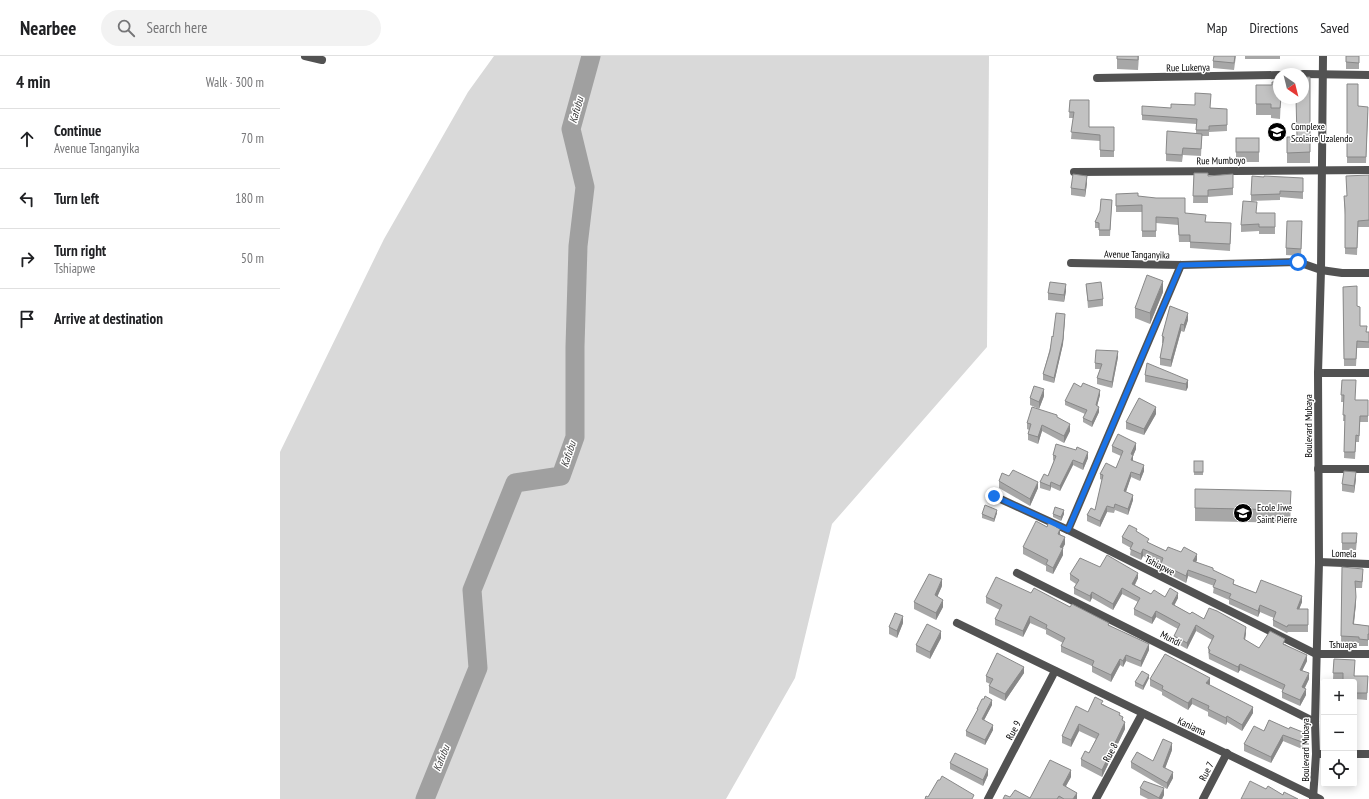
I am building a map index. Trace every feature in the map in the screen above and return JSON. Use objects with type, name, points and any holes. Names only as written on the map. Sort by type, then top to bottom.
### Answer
[{"type":"street","points":[[305,56],[322,60]]},
{"type":"street","name":"Boulevard Mubaya","points":[[1316,798],[1320,754],[1315,722],[1319,562],[1318,373],[1321,270],[1323,56]]},
{"type":"street","points":[[1309,74],[1369,75]]},
{"type":"street","name":"Rue Lukenya","points":[[1097,78],[1273,75]]},
{"type":"street","name":"Rue Mumboyo","points":[[1074,172],[1321,169],[1369,170]]},
{"type":"street","name":"Avenue Tanganyika","points":[[1071,263],[1181,265],[1298,262],[1321,270],[1342,273],[1369,273]]},
{"type":"street","points":[[1068,530],[1181,265]]},
{"type":"street","points":[[1318,373],[1369,373]]},
{"type":"street","points":[[1318,469],[1369,469]]},
{"type":"street","name":"Tshiapwe","points":[[994,496],[1068,530],[1316,654]]},
{"type":"street","name":"Lomela","points":[[1319,562],[1369,564]]},
{"type":"street","name":"Mundi","points":[[1017,573],[1315,722]]},
{"type":"street","name":"Kaniama","points":[[957,623],[1142,714],[1227,752],[1316,798]]},
{"type":"street","name":"Tshuapa","points":[[1316,654],[1369,654]]},
{"type":"street","name":"Rue 9","points":[[988,799],[1055,671]]},
{"type":"street","name":"Rue 8","points":[[1096,799],[1142,714]]},
{"type":"street","name":"Rue 7","points":[[1203,799],[1227,752]]},
{"type":"street","points":[[1357,754],[1369,754]]},
{"type":"shaded area","points":[[494,56],[989,56],[987,347],[832,524],[795,678],[726,799],[280,799],[280,452],[384,239],[468,92]]},
{"type":"building","points":[[1117,56],[1138,56],[1138,60],[1117,59]]},
{"type":"building","points":[[1214,56],[1235,56],[1234,63],[1213,61]]},
{"type":"building","points":[[1346,56],[1359,56],[1359,63],[1346,62]]},
{"type":"building","points":[[1310,77],[1310,152],[1287,153],[1287,137],[1297,137],[1296,104],[1309,104]]},
{"type":"building","points":[[1273,82],[1273,104],[1280,104],[1280,108],[1271,108],[1271,104],[1256,104],[1256,85],[1272,85]]},
{"type":"building","points":[[1347,84],[1358,84],[1358,106],[1368,107],[1366,157],[1347,157]]},
{"type":"building","points":[[1195,93],[1211,94],[1210,108],[1227,109],[1227,125],[1209,126],[1209,130],[1196,130],[1197,119],[1142,115],[1142,106],[1171,108],[1171,104],[1195,105]]},
{"type":"building","points":[[1070,100],[1089,100],[1089,127],[1114,127],[1114,151],[1100,150],[1100,135],[1071,132],[1074,112],[1069,112]]},
{"type":"building","points":[[1167,131],[1202,134],[1201,149],[1183,148],[1182,155],[1166,154]]},
{"type":"building","points":[[1236,138],[1259,138],[1259,152],[1236,152]]},
{"type":"building","points":[[1194,173],[1208,173],[1208,176],[1233,174],[1233,188],[1208,190],[1208,196],[1193,196]]},
{"type":"building","points":[[1073,174],[1087,176],[1085,190],[1071,188]]},
{"type":"building","points":[[1369,175],[1369,220],[1358,221],[1357,248],[1345,248],[1344,196],[1347,196],[1346,176]]},
{"type":"building","points":[[1252,176],[1303,178],[1303,192],[1280,191],[1280,194],[1251,195]]},
{"type":"building","points":[[1138,193],[1138,196],[1156,198],[1185,198],[1185,213],[1206,215],[1205,222],[1231,223],[1230,244],[1190,242],[1190,235],[1179,235],[1178,218],[1156,217],[1156,231],[1142,231],[1142,205],[1116,206],[1116,194]]},
{"type":"building","points":[[1101,199],[1112,200],[1110,230],[1099,230],[1099,223],[1095,222],[1100,211]]},
{"type":"building","points":[[1243,201],[1257,202],[1256,213],[1275,213],[1275,227],[1259,227],[1259,224],[1241,225]]},
{"type":"building","points":[[1287,221],[1302,221],[1301,249],[1286,248]]},
{"type":"building","points":[[1147,275],[1163,281],[1150,313],[1135,308]]},
{"type":"building","points":[[1050,282],[1066,284],[1064,295],[1048,293]]},
{"type":"building","points":[[1101,282],[1103,299],[1088,301],[1086,284]]},
{"type":"building","points":[[1357,286],[1357,306],[1360,307],[1360,326],[1367,326],[1366,332],[1369,332],[1369,342],[1357,341],[1356,359],[1344,359],[1343,287]]},
{"type":"building","points":[[1170,306],[1188,313],[1184,325],[1181,324],[1171,360],[1160,358],[1164,337],[1162,336]]},
{"type":"building","points":[[1056,313],[1065,314],[1063,339],[1054,378],[1043,374],[1050,351],[1052,336],[1053,337]]},
{"type":"building","points":[[1096,350],[1118,351],[1112,382],[1097,378],[1102,364],[1095,363]]},
{"type":"building","points":[[1147,363],[1188,380],[1186,384],[1145,375]]},
{"type":"building","points":[[1342,380],[1356,380],[1355,400],[1368,400],[1368,416],[1360,416],[1359,436],[1356,435],[1355,452],[1344,452],[1345,415],[1343,415],[1344,395],[1341,395]]},
{"type":"building","points":[[1074,383],[1081,387],[1083,383],[1100,390],[1096,405],[1099,407],[1092,422],[1083,418],[1087,410],[1065,401]]},
{"type":"building","points":[[1034,386],[1044,389],[1039,402],[1030,398]]},
{"type":"building","points":[[1139,398],[1156,407],[1144,429],[1126,422]]},
{"type":"building","points":[[1032,407],[1057,415],[1057,417],[1070,424],[1064,436],[1042,425],[1038,437],[1028,434],[1031,424],[1027,423]]},
{"type":"building","points":[[1118,434],[1136,443],[1131,454],[1133,455],[1131,460],[1144,465],[1140,475],[1131,472],[1124,491],[1133,495],[1128,509],[1115,504],[1114,508],[1107,506],[1100,521],[1087,515],[1091,508],[1095,510],[1103,475],[1100,474],[1106,463],[1116,468],[1123,451],[1112,446]]},
{"type":"building","points":[[1056,444],[1076,450],[1077,447],[1088,452],[1083,464],[1073,460],[1060,486],[1051,482],[1050,486],[1040,482],[1044,474],[1048,476],[1056,456],[1053,455]]},
{"type":"building","points":[[1194,461],[1203,461],[1203,472],[1194,472]]},
{"type":"building","points":[[1013,470],[1038,482],[1030,499],[999,481],[1002,473],[1009,476]]},
{"type":"building","points":[[1344,471],[1356,472],[1354,486],[1342,484]]},
{"type":"building","points":[[1195,489],[1291,491],[1290,510],[1195,508]]},
{"type":"building","points":[[985,505],[997,510],[994,519],[982,514]]},
{"type":"building","points":[[1055,507],[1064,510],[1061,517],[1053,514]]},
{"type":"building","points":[[1036,521],[1047,527],[1049,521],[1057,524],[1056,527],[1060,529],[1058,534],[1065,537],[1060,547],[1063,548],[1053,568],[1046,564],[1048,560],[1023,547]]},
{"type":"building","points":[[1129,525],[1137,529],[1136,531],[1149,539],[1147,542],[1166,551],[1168,547],[1181,552],[1184,547],[1197,554],[1193,561],[1213,568],[1213,570],[1234,580],[1233,584],[1256,593],[1261,580],[1302,596],[1297,609],[1308,609],[1308,625],[1288,625],[1287,627],[1273,620],[1276,612],[1260,605],[1258,611],[1229,598],[1231,594],[1213,587],[1216,580],[1188,570],[1186,576],[1161,564],[1163,558],[1143,549],[1141,554],[1130,549],[1133,543],[1122,537]]},
{"type":"building","points":[[1342,533],[1357,533],[1356,543],[1342,543]]},
{"type":"building","points":[[1107,555],[1138,573],[1132,584],[1151,594],[1154,590],[1165,597],[1170,588],[1178,593],[1172,604],[1190,614],[1192,612],[1204,619],[1209,608],[1246,627],[1244,639],[1259,648],[1270,631],[1285,639],[1283,644],[1307,655],[1300,670],[1309,673],[1302,687],[1306,689],[1300,700],[1282,692],[1285,685],[1240,664],[1238,667],[1209,653],[1210,650],[1208,648],[1214,636],[1196,625],[1187,643],[1174,636],[1180,624],[1156,611],[1152,618],[1134,609],[1140,598],[1122,588],[1113,604],[1092,592],[1090,596],[1074,588],[1079,580],[1070,574],[1080,558],[1100,567]]},
{"type":"building","points":[[1342,567],[1363,569],[1362,582],[1355,581],[1356,597],[1353,624],[1369,626],[1368,640],[1359,639],[1359,637],[1341,636]]},
{"type":"building","points":[[929,574],[942,579],[935,595],[943,600],[936,613],[914,602]]},
{"type":"building","points":[[996,577],[1031,593],[1034,588],[1070,607],[1072,604],[1109,623],[1108,625],[1149,644],[1141,661],[1126,655],[1123,661],[1120,659],[1111,675],[1092,666],[1094,661],[1061,646],[1065,638],[1046,628],[1047,625],[1030,616],[1023,631],[995,619],[1002,605],[986,597]]},
{"type":"building","points":[[895,613],[903,616],[897,631],[889,627]]},
{"type":"building","points":[[927,624],[941,631],[930,652],[916,645]]},
{"type":"building","points":[[997,653],[1024,667],[1005,694],[989,686],[993,679],[986,676]]},
{"type":"building","points":[[1165,654],[1210,678],[1206,683],[1253,707],[1242,725],[1227,716],[1226,718],[1208,709],[1209,706],[1192,698],[1188,703],[1162,689],[1163,686],[1150,679]]},
{"type":"building","points":[[1334,659],[1355,660],[1354,676],[1368,676],[1367,693],[1357,693],[1357,679],[1343,679],[1343,673],[1333,673]]},
{"type":"building","points":[[1142,671],[1149,675],[1143,686],[1135,682]]},
{"type":"building","points":[[985,696],[992,700],[982,719],[993,725],[985,740],[966,731],[982,699],[984,699]]},
{"type":"building","points":[[1095,697],[1103,701],[1101,704],[1120,713],[1119,715],[1123,717],[1122,720],[1125,722],[1102,770],[1081,759],[1085,751],[1089,753],[1099,734],[1079,724],[1071,740],[1062,736],[1076,706],[1088,712]]},
{"type":"building","points":[[1269,720],[1289,729],[1290,727],[1305,733],[1302,742],[1283,735],[1271,757],[1244,744],[1254,726],[1264,731]]},
{"type":"building","points":[[1163,739],[1172,743],[1163,767],[1173,772],[1167,783],[1131,762],[1137,752],[1153,761]]},
{"type":"building","points":[[955,753],[988,769],[983,780],[950,763]]},
{"type":"building","points":[[1050,760],[1071,770],[1063,785],[1077,793],[1073,799],[1064,799],[1059,796],[1057,799],[1003,799],[1005,795],[1010,797],[1015,790],[1030,798]]},
{"type":"building","points":[[942,776],[974,795],[972,799],[925,799],[926,796],[928,797]]},
{"type":"building","points":[[1144,781],[1164,788],[1159,798],[1140,788]]},
{"type":"building","points":[[1250,781],[1266,789],[1268,786],[1283,795],[1284,792],[1298,799],[1241,799]]},
{"type":"waterway","name":"Kafubu","points":[[425,799],[478,668],[472,590],[515,483],[561,476],[575,437],[575,347],[578,246],[585,187],[571,129],[591,56]]},
{"type":"place","name":"Complexe Scolaire Uzalendo","points":[[1277,132]]},
{"type":"place","name":"Ecole Jiwe Saint Pierre","points":[[1243,513]]},
{"type":"route","points":[[994,496],[1068,530],[1181,265],[1298,262]]}]
